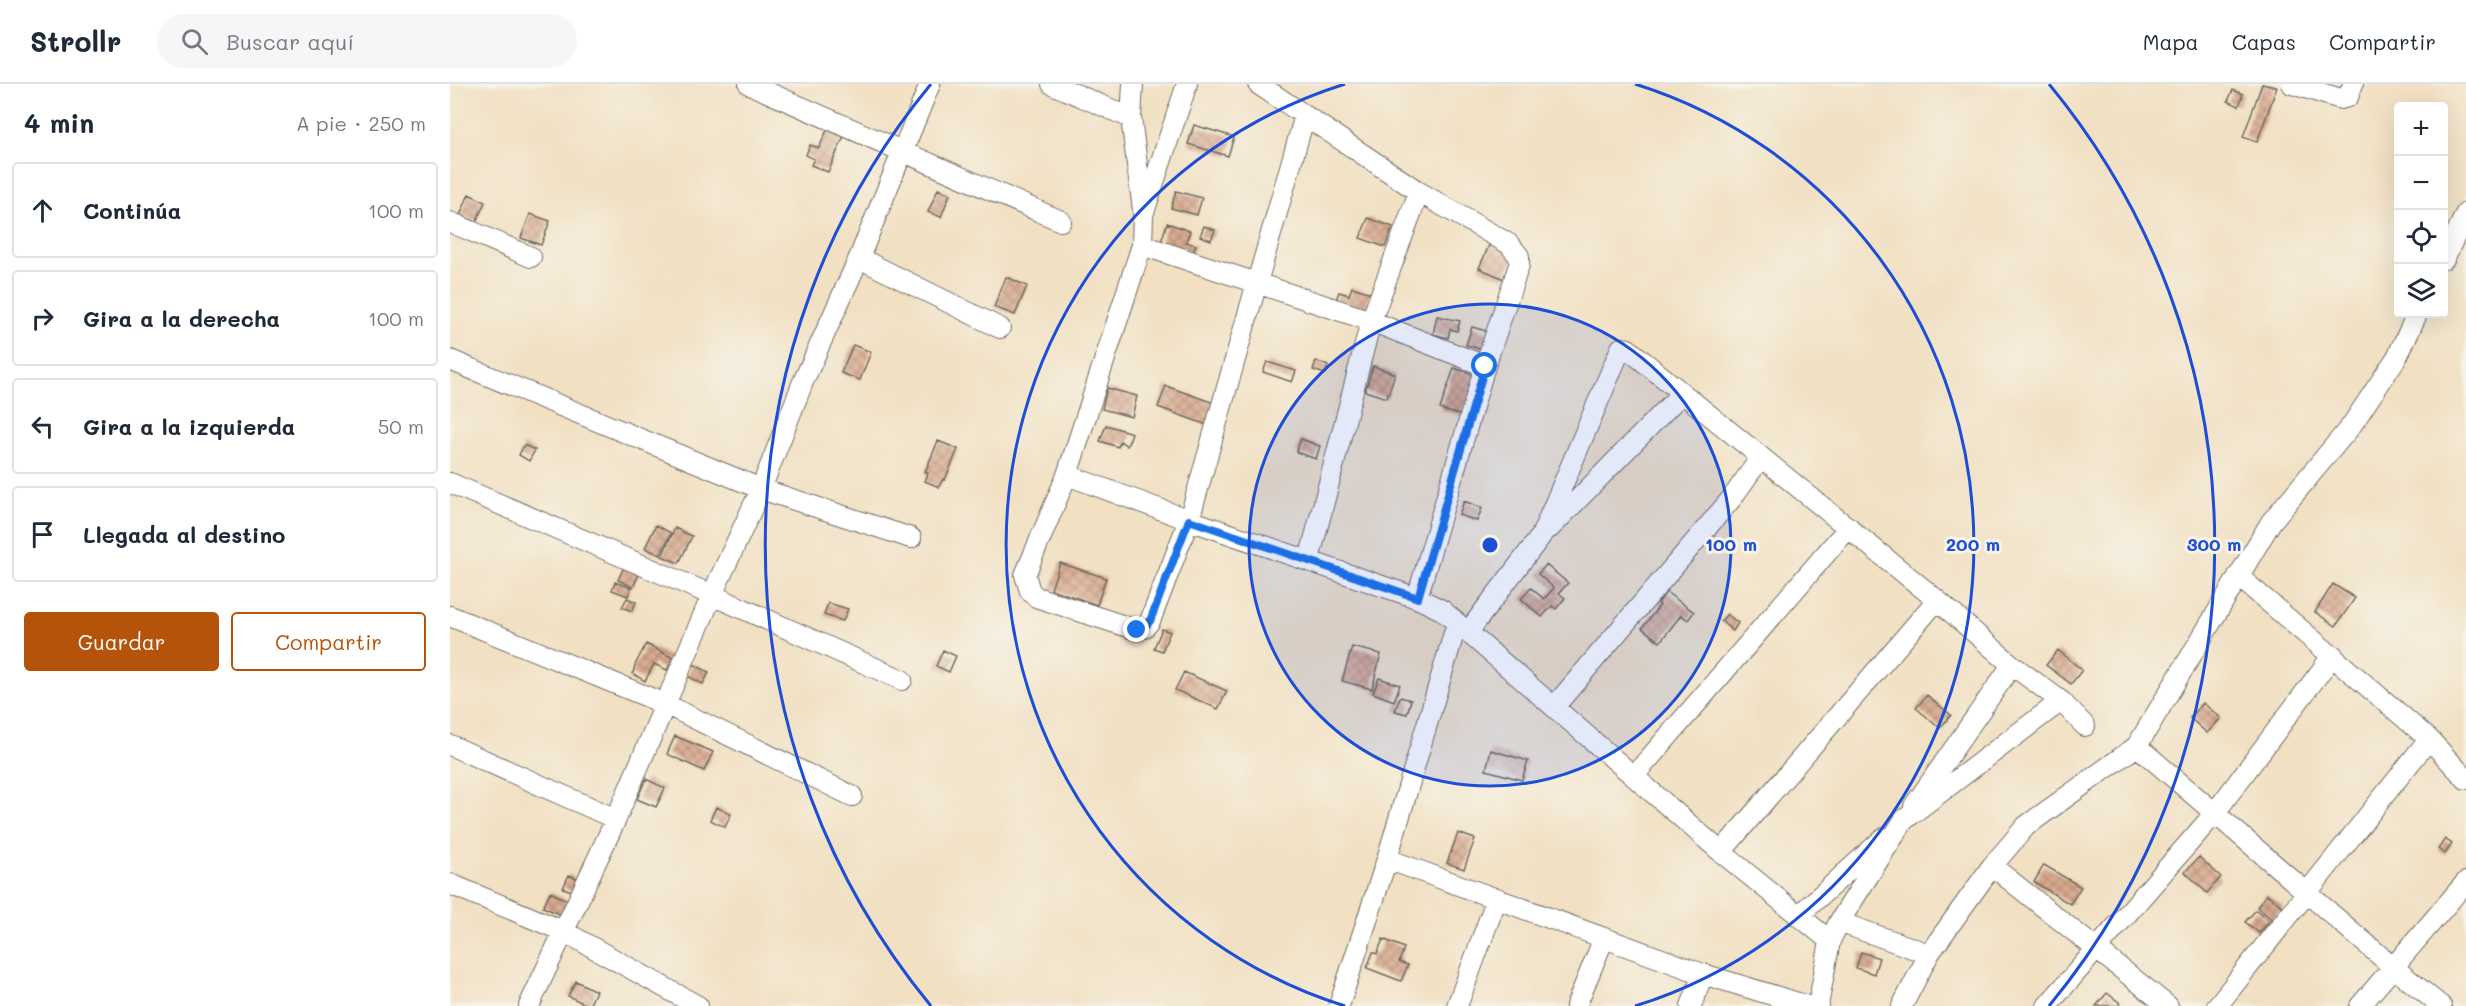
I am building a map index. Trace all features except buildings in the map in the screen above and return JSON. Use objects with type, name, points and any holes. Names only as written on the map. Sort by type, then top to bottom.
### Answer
[{"type":"street","points":[[749,84],[1061,221]]},
{"type":"street","points":[[529,1006],[616,819],[712,595],[761,489],[803,382],[859,258],[930,84]]},
{"type":"street","points":[[1052,84],[1131,118]]},
{"type":"street","points":[[1133,84],[1131,118],[1143,215],[1142,245],[1067,475],[1025,575],[1030,591],[1036,597],[1137,630],[1144,628],[1150,621],[1189,520],[1305,115]]},
{"type":"street","points":[[1143,215],[1187,84]]},
{"type":"street","points":[[1258,84],[1419,192],[1509,244],[1519,256],[1519,265],[1485,366],[1418,598]]},
{"type":"street","points":[[2292,84],[2341,99],[2348,97],[2353,84]]},
{"type":"street","points":[[1309,560],[1371,321],[1419,192]]},
{"type":"street","points":[[2448,251],[2466,213]]},
{"type":"street","points":[[450,222],[531,257]]},
{"type":"street","points":[[1142,245],[1371,321],[1485,366]]},
{"type":"street","points":[[859,258],[1000,328]]},
{"type":"street","points":[[1902,1006],[1929,954],[1992,866],[2026,826],[2137,746],[2271,522],[2351,426],[2397,357],[2415,318]]},
{"type":"street","points":[[1541,536],[1618,351],[1628,349],[1937,600],[2013,665],[2061,701],[2085,726]]},
{"type":"street","points":[[450,360],[761,489],[911,538]]},
{"type":"street","points":[[1339,1006],[1462,627],[1541,536],[1682,393]]},
{"type":"street","points":[[1554,707],[1732,498],[1761,457]]},
{"type":"street","points":[[1067,475],[1189,520],[1418,598],[1442,610],[1721,852],[1830,941]]},
{"type":"street","points":[[450,483],[712,595],[902,680]]},
{"type":"street","points":[[1634,776],[1848,527]]},
{"type":"street","points":[[2238,576],[2429,739],[2466,779]]},
{"type":"street","points":[[1721,852],[1937,600]]},
{"type":"street","points":[[450,616],[665,704],[852,796]]},
{"type":"street","points":[[2046,1006],[2214,814],[2333,655]]},
{"type":"street","points":[[1818,1006],[1830,941],[1839,922],[1904,820],[2013,665]]},
{"type":"street","points":[[1798,916],[1904,820],[2061,701]]},
{"type":"street","points":[[2217,1006],[2429,739]]},
{"type":"street","points":[[450,745],[616,819]]},
{"type":"street","points":[[2137,746],[2392,967],[2441,1006]]},
{"type":"street","points":[[1386,859],[1703,974],[1808,1006]]},
{"type":"street","points":[[1992,866],[2168,1006]]},
{"type":"street","points":[[2360,1006],[2466,882]]},
{"type":"street","points":[[450,884],[563,931],[698,1006]]},
{"type":"street","points":[[1456,1006],[1497,898]]},
{"type":"street","points":[[1839,922],[1929,954]]},
{"type":"street","points":[[1576,1006],[1604,938]]},
{"type":"street","points":[[1691,1006],[1703,974]]},
{"type":"route","points":[[1137,630],[1144,628],[1150,621],[1189,520],[1418,598],[1485,366]]}]
